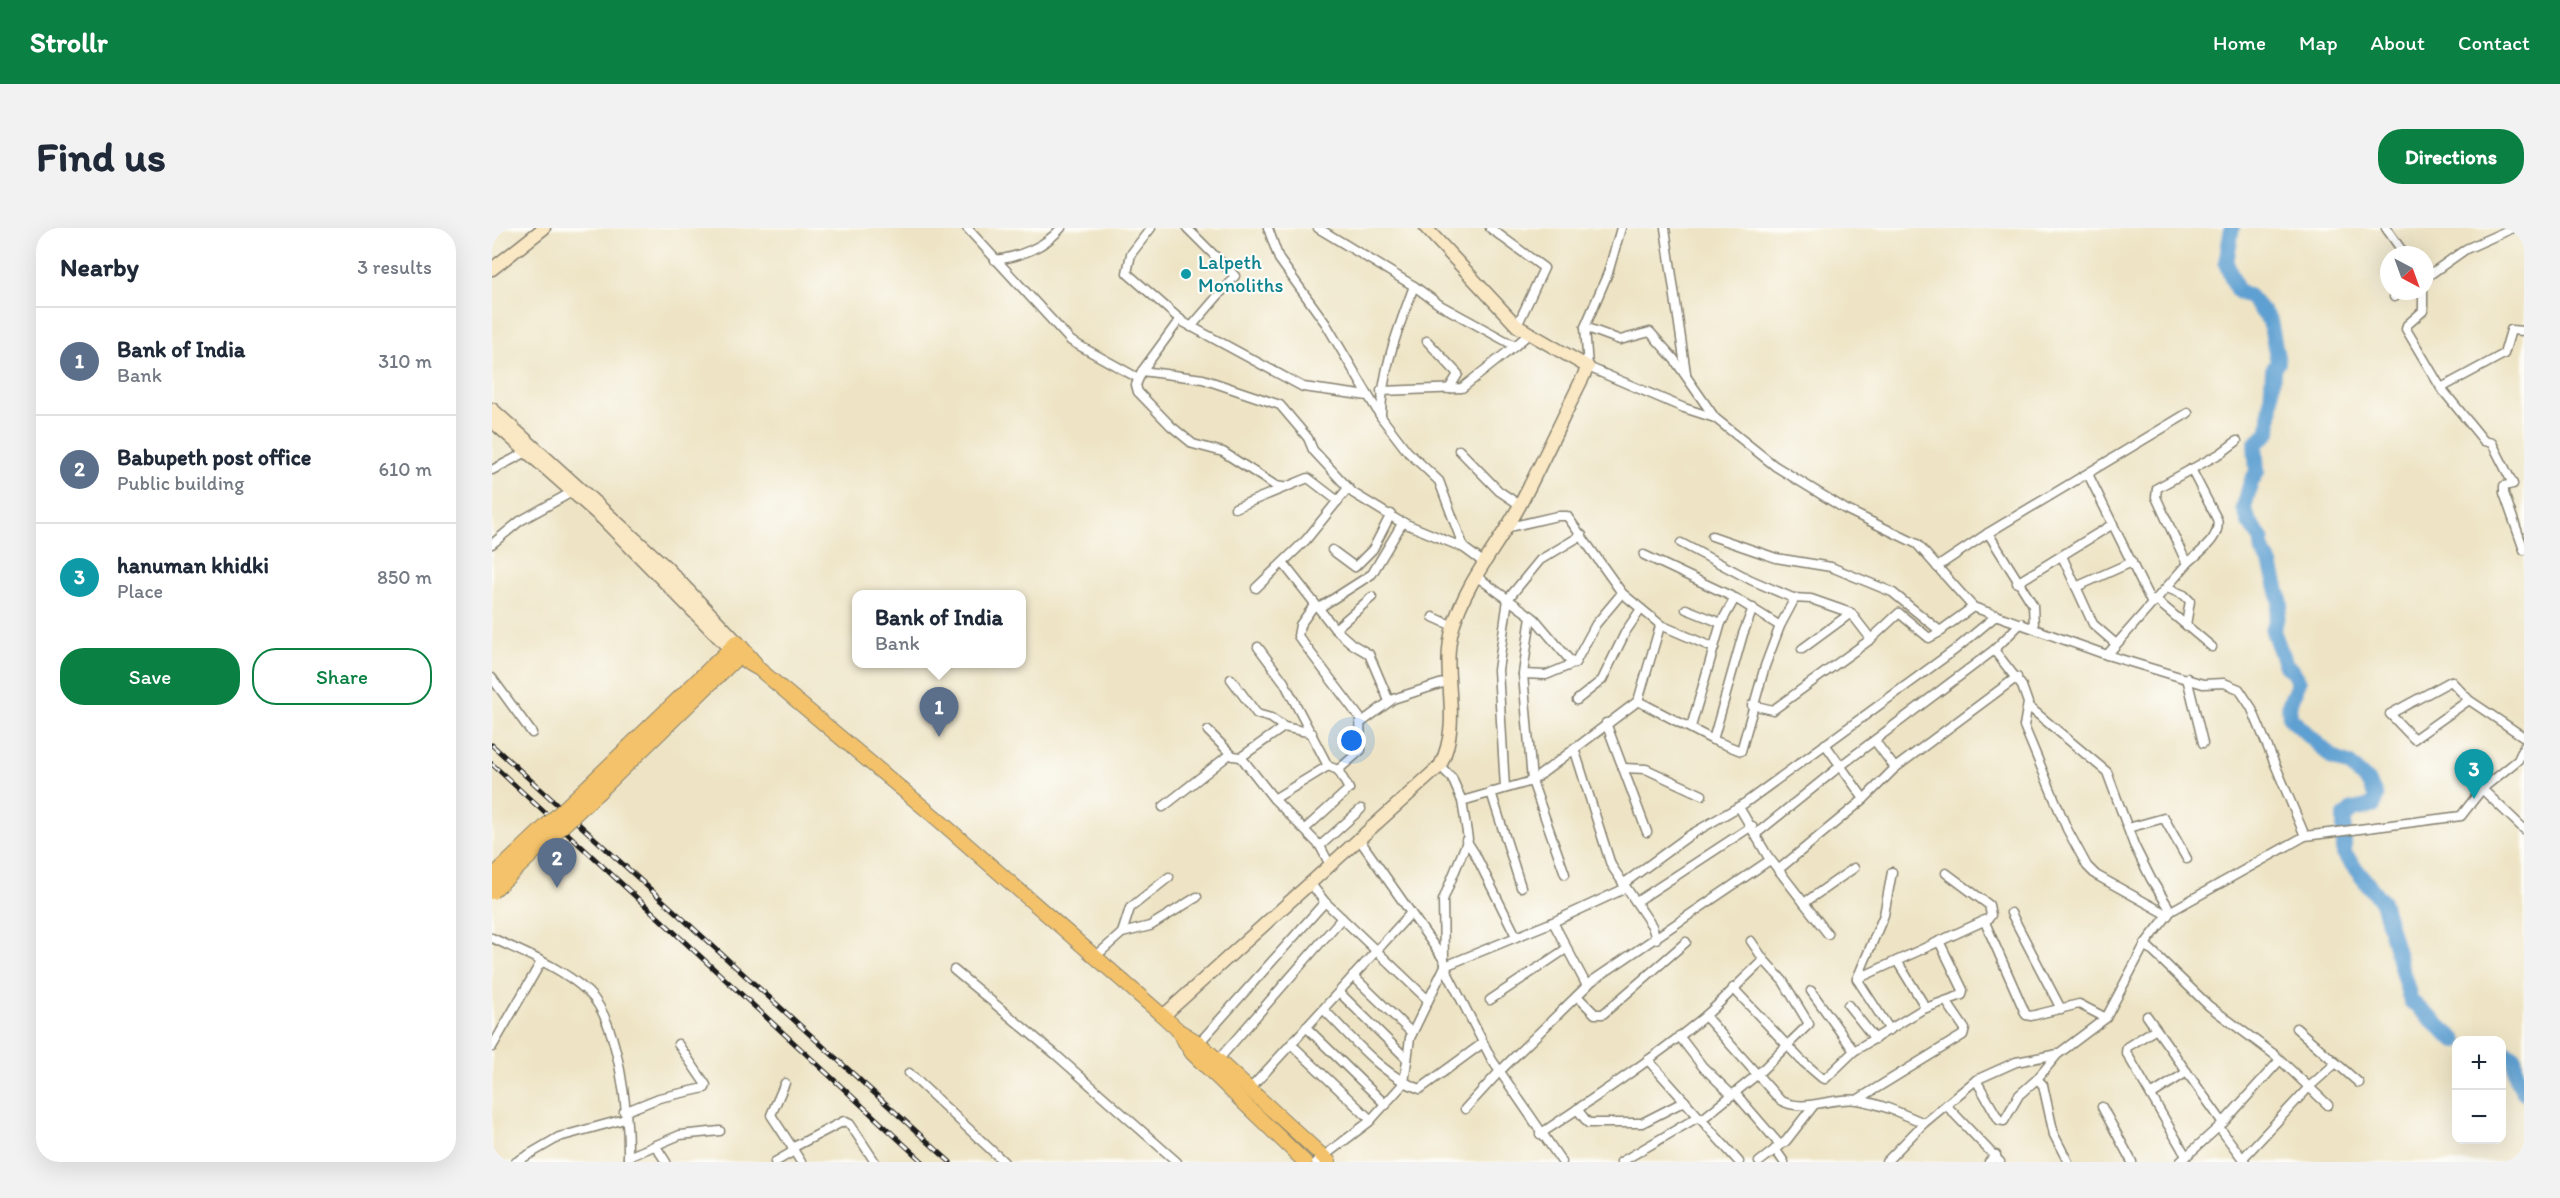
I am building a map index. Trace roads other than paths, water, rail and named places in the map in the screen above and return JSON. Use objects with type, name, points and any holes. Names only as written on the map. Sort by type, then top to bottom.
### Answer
[{"type":"main road","points":[[492,269],[544,228]]},
{"type":"main road","points":[[1163,1016],[1440,766],[1449,748],[1453,720],[1448,646],[1453,626],[1483,562],[1520,505],[1588,367],[1517,326],[1426,228]]},
{"type":"main road","points":[[492,409],[665,566],[737,649]]},
{"type":"main road","points":[[492,421],[602,518],[759,669],[1096,956],[1177,1029],[1199,1042],[1323,1160]]},
{"type":"main road","points":[[492,892],[737,649]]},
{"type":"main road","points":[[492,877],[595,788]]},
{"type":"main road","points":[[1177,1029],[1192,1053],[1305,1162]]},
{"type":"street","points":[[967,228],[1071,341],[1140,375],[1203,379],[1280,405],[1308,438],[1313,450],[1350,490],[1403,522],[1464,548],[1483,562]]},
{"type":"street","points":[[995,260],[1022,255],[1061,228]]},
{"type":"street","points":[[1151,228],[1131,254],[1127,273],[1180,319],[1308,389],[1368,396]]},
{"type":"street","points":[[1187,228],[1235,276],[1191,327]]},
{"type":"street","points":[[1268,228],[1279,259],[1326,324],[1381,417],[1405,448],[1439,481],[1464,548]]},
{"type":"street","points":[[1318,228],[1414,286],[1440,305],[1515,346]]},
{"type":"street","points":[[1490,228],[1544,268],[1517,326]]},
{"type":"street","points":[[1621,228],[1608,273],[1585,327],[1588,367],[1684,408],[1715,418]]},
{"type":"street","points":[[1665,228],[1686,376]]},
{"type":"street","points":[[2386,228],[2399,246]]},
{"type":"street","points":[[2434,272],[2466,249],[2513,228]]},
{"type":"street","points":[[1381,417],[1381,391],[1391,349],[1414,286]]},
{"type":"street","points":[[2423,300],[2423,310],[2406,328],[2441,388],[2484,441],[2492,442],[2513,484]]},
{"type":"street","points":[[1180,319],[1140,375],[1136,385],[1138,392],[1193,444],[1223,452],[1276,486],[1282,487]]},
{"type":"street","points":[[1585,327],[1620,340],[1650,332],[1674,359],[1715,418],[1775,466],[1845,509],[1917,544],[1973,607],[2107,655],[2203,684],[2224,683],[2239,689],[2252,707],[2305,836]]},
{"type":"street","points":[[2441,388],[2504,354],[2511,330],[2524,331]]},
{"type":"street","points":[[1381,391],[1462,388],[1530,333]]},
{"type":"street","points":[[1427,341],[1458,374],[1449,389]]},
{"type":"street","points":[[1937,567],[1988,532],[2188,413]]},
{"type":"street","points":[[2187,564],[2155,492],[2161,484],[2221,453],[2237,441]]},
{"type":"street","points":[[1460,450],[1499,491],[1520,505]]},
{"type":"street","points":[[492,470],[527,452]]},
{"type":"street","points":[[2107,655],[2187,564],[2215,536],[2219,528],[2217,519],[2191,469]]},
{"type":"street","points":[[2088,474],[2154,602],[2212,647]]},
{"type":"street","points":[[1235,508],[1282,487],[1311,479],[1338,501]]},
{"type":"street","points":[[2524,481],[2504,486],[2504,493],[2524,550]]},
{"type":"street","points":[[1256,588],[1283,563],[1350,490]]},
{"type":"street","points":[[492,544],[520,521],[572,492]]},
{"type":"street","points":[[1332,550],[1356,567],[1373,549],[1391,514]]},
{"type":"street","points":[[1504,528],[1562,515],[1571,519],[1622,593],[1662,626],[1714,648]]},
{"type":"street","points":[[1338,770],[1361,750],[1362,722],[1298,636],[1300,625],[1316,605],[1372,574],[1403,522]]},
{"type":"street","points":[[2018,583],[2113,524]]},
{"type":"street","points":[[1988,532],[2033,605],[2034,627]]},
{"type":"street","points":[[1505,788],[1498,670],[1508,599],[1545,555],[1582,535]]},
{"type":"street","points":[[1712,536],[1776,558],[1831,567],[1892,592],[1942,631]]},
{"type":"street","points":[[1681,543],[1751,580],[1795,598],[1811,599],[1851,613],[1871,639]]},
{"type":"street","points":[[1644,555],[1735,598],[1780,626]]},
{"type":"street","points":[[2062,555],[2095,627],[2116,644]]},
{"type":"street","points":[[2076,587],[2132,562]]},
{"type":"street","points":[[1283,563],[1335,629],[1368,654],[1389,701]]},
{"type":"street","points":[[1476,576],[1531,616],[1573,664]]},
{"type":"street","points":[[2167,588],[2184,596],[2190,602],[2186,625]]},
{"type":"street","points":[[1522,674],[1546,675],[1573,664],[1579,658],[1600,619],[1622,593]]},
{"type":"street","points":[[1335,629],[1372,597]]},
{"type":"street","points":[[1690,727],[1721,623],[1735,598]]},
{"type":"street","points":[[1638,700],[1713,740],[1741,751],[1752,705],[1780,626],[1795,598]]},
{"type":"street","points":[[1752,705],[1773,710],[1871,639],[1899,613],[1929,638],[1973,607]]},
{"type":"street","points":[[1713,740],[1743,634],[1754,608]]},
{"type":"street","points":[[1577,700],[1602,680],[1626,631],[1641,609]]},
{"type":"street","points":[[1686,609],[1721,623]]},
{"type":"street","points":[[1802,649],[1851,613]]},
{"type":"street","points":[[1444,963],[1553,922],[1624,886],[1690,835],[1740,807],[1956,649],[1997,615]]},
{"type":"street","points":[[1531,616],[1522,674],[1532,781],[1565,874]]},
{"type":"street","points":[[1433,617],[1453,626]]},
{"type":"street","points":[[1636,902],[1754,830],[1994,650],[2021,623]]},
{"type":"street","points":[[1462,801],[1532,781],[1638,700],[1659,628],[1662,626]]},
{"type":"street","points":[[1258,647],[1284,682],[1328,766],[1338,770],[1349,789],[1305,829]]},
{"type":"street","points":[[1994,650],[2022,686],[2028,706],[2024,726],[2067,829],[2087,866],[2096,875],[2170,913]]},
{"type":"street","points":[[1778,870],[1864,800],[1895,768],[2017,677]]},
{"type":"street","points":[[492,678],[532,733]]},
{"type":"street","points":[[2187,678],[2203,743]]},
{"type":"street","points":[[1231,679],[1257,714],[1269,717],[1284,727],[1312,733]]},
{"type":"street","points":[[1362,722],[1389,701],[1449,681]]},
{"type":"street","points":[[2469,700],[2414,739],[2390,714],[2451,681],[2469,700],[2524,737]]},
{"type":"street","points":[[2028,706],[2107,772],[2128,828],[2151,879],[2170,913]]},
{"type":"street","points":[[1606,723],[1647,832]]},
{"type":"street","points":[[1241,757],[1284,727]]},
{"type":"street","points":[[1208,731],[1230,753],[1241,757],[1274,799],[1320,846],[1330,865]]},
{"type":"street","points":[[1875,741],[1895,768]]},
{"type":"street","points":[[1825,744],[1864,800]]},
{"type":"street","points":[[1976,1080],[2000,1120],[2004,1121],[2019,1095],[2037,1079],[2058,1054],[2106,1018],[2145,945],[2170,913],[2305,836],[2461,816],[2482,789],[2521,759],[2524,747]]},
{"type":"street","points":[[1574,748],[1611,865],[1652,926],[1656,939]]},
{"type":"street","points":[[1163,807],[1230,753]]},
{"type":"street","points":[[1274,799],[1328,766]]},
{"type":"street","points":[[1323,1160],[1371,1120],[1404,1083],[1412,1033],[1444,963],[1443,900],[1468,839],[1462,801],[1452,778],[1440,766]]},
{"type":"street","points":[[1623,768],[1646,769],[1702,795]]},
{"type":"street","points":[[2482,789],[2524,829]]},
{"type":"street","points":[[1491,792],[1521,887]]},
{"type":"street","points":[[1740,807],[1770,860],[1828,934]]},
{"type":"street","points":[[1320,846],[1361,809]]},
{"type":"street","points":[[2128,828],[2164,818],[2187,859]]},
{"type":"street","points":[[1359,839],[1444,963],[1483,1043],[1540,1134],[1562,1162]]},
{"type":"street","points":[[1466,840],[1516,936]]},
{"type":"street","points":[[1465,1108],[1587,986],[1770,860]]},
{"type":"street","points":[[1804,903],[1854,868]]},
{"type":"street","points":[[1857,979],[1884,915],[1892,872]]},
{"type":"street","points":[[1857,979],[1991,915],[1989,905],[1946,873]]},
{"type":"street","points":[[1122,933],[1130,908],[1169,877]]},
{"type":"street","points":[[1310,883],[1325,902],[1428,1000]]},
{"type":"street","points":[[1096,956],[1122,933],[1150,926],[1197,897]]},
{"type":"street","points":[[1199,1042],[1325,902]]},
{"type":"street","points":[[2011,913],[2061,1009]]},
{"type":"street","points":[[1249,1090],[1410,914]]},
{"type":"street","points":[[1218,1060],[1342,918]]},
{"type":"street","points":[[1984,920],[2026,1015],[2031,1016],[2083,1005],[2106,1018]]},
{"type":"street","points":[[1553,922],[1587,986]]},
{"type":"street","points":[[492,938],[571,978],[599,1005],[607,1022],[621,1072],[628,1159],[684,1134],[720,1131]]},
{"type":"street","points":[[1621,1162],[1699,1118],[1733,1094],[1758,1074],[1809,1023],[1785,983],[1764,960],[1751,940]]},
{"type":"street","points":[[1732,988],[1786,1046],[1824,1079],[1854,1051],[1926,1008],[1960,996],[1963,990],[1939,941]]},
{"type":"street","points":[[1577,996],[1595,1014],[1603,1014],[1686,942]]},
{"type":"street","points":[[2145,945],[2209,1006],[2280,1060],[2328,1105]]},
{"type":"street","points":[[1490,1000],[1566,949]]},
{"type":"street","points":[[1540,1134],[1648,1060],[1705,1016],[1764,960]]},
{"type":"street","points":[[1897,961],[1926,1008]]},
{"type":"street","points":[[492,1047],[541,962]]},
{"type":"street","points":[[954,970],[1055,1054],[1177,1162]]},
{"type":"street","points":[[1353,976],[1412,1033]]},
{"type":"street","points":[[1857,979],[1890,1030]]},
{"type":"street","points":[[1811,991],[1854,1051]]},
{"type":"street","points":[[1340,993],[1407,1059]]},
{"type":"street","points":[[1857,1100],[1963,1035],[1965,1029],[1946,1001]]},
{"type":"street","points":[[1848,1005],[1875,1039]]},
{"type":"street","points":[[1324,1010],[1376,1061],[1404,1083],[1423,1089],[1483,1043]]},
{"type":"street","points":[[1705,1016],[1780,1100],[1791,1106],[1857,1100],[1887,1107],[1924,1123]]},
{"type":"street","points":[[2147,1016],[2187,1072],[2244,1160],[2309,1087],[2336,1063]]},
{"type":"street","points":[[1306,1027],[1386,1105]]},
{"type":"street","points":[[2156,1029],[2127,1047],[2126,1052],[2151,1095],[2183,1159],[2221,1125],[2280,1060]]},
{"type":"street","points":[[2296,1029],[2359,1083]]},
{"type":"street","points":[[1679,1036],[1703,1067],[1733,1094],[1778,1147],[1784,1162]]},
{"type":"street","points":[[516,1162],[559,1137],[625,1115],[659,1098],[705,1088],[706,1085],[678,1044]]},
{"type":"street","points":[[1291,1044],[1371,1120]]},
{"type":"street","points":[[1886,1162],[1924,1123],[1976,1080],[2016,1062],[2058,1054]]},
{"type":"street","points":[[1648,1060],[1738,1162]]},
{"type":"street","points":[[2151,1095],[2187,1072]]},
{"type":"street","points":[[909,1073],[1004,1162]]},
{"type":"street","points":[[2037,1079],[2043,1085],[2054,1135],[2068,1162]]},
{"type":"street","points":[[785,1083],[771,1115],[801,1162]]},
{"type":"street","points":[[1577,1109],[1588,1124],[1640,1123],[1685,1101]]},
{"type":"street","points":[[1758,1162],[1778,1147],[1814,1105]]},
{"type":"street","points":[[1946,1105],[1998,1159],[1989,1162]]},
{"type":"street","points":[[2102,1107],[2132,1162]]},
{"type":"street","points":[[775,1162],[844,1121],[850,1125],[875,1162]]},
{"type":"street","points":[[655,1145],[666,1162]]},
{"type":"waterway","points":[[2232,228],[2226,263],[2237,290],[2251,298],[2270,321],[2278,362],[2273,370],[2269,432],[2255,444],[2257,472],[2251,482],[2244,507],[2249,522],[2262,540],[2262,550],[2271,565],[2281,603],[2273,631],[2286,666],[2293,671],[2299,682],[2289,705],[2290,718],[2333,758],[2350,765],[2369,783],[2376,797],[2373,806],[2352,810],[2344,818],[2344,854],[2382,902],[2411,1001],[2452,1037]]},
{"type":"waterway","points":[[2506,1052],[2514,1057],[2517,1080],[2524,1092]]},
{"type":"railway","points":[[492,745],[950,1162]]},
{"type":"railway","points":[[492,764],[923,1162]]},
{"type":"place","name":"Lalpeth Monoliths","points":[[1186,274]]},
{"type":"place","name":"Bank of India","points":[[939,737]]},
{"type":"place","name":"hanuman khidki","points":[[2474,799]]},
{"type":"place","name":"Babupeth post office","points":[[557,888]]}]
